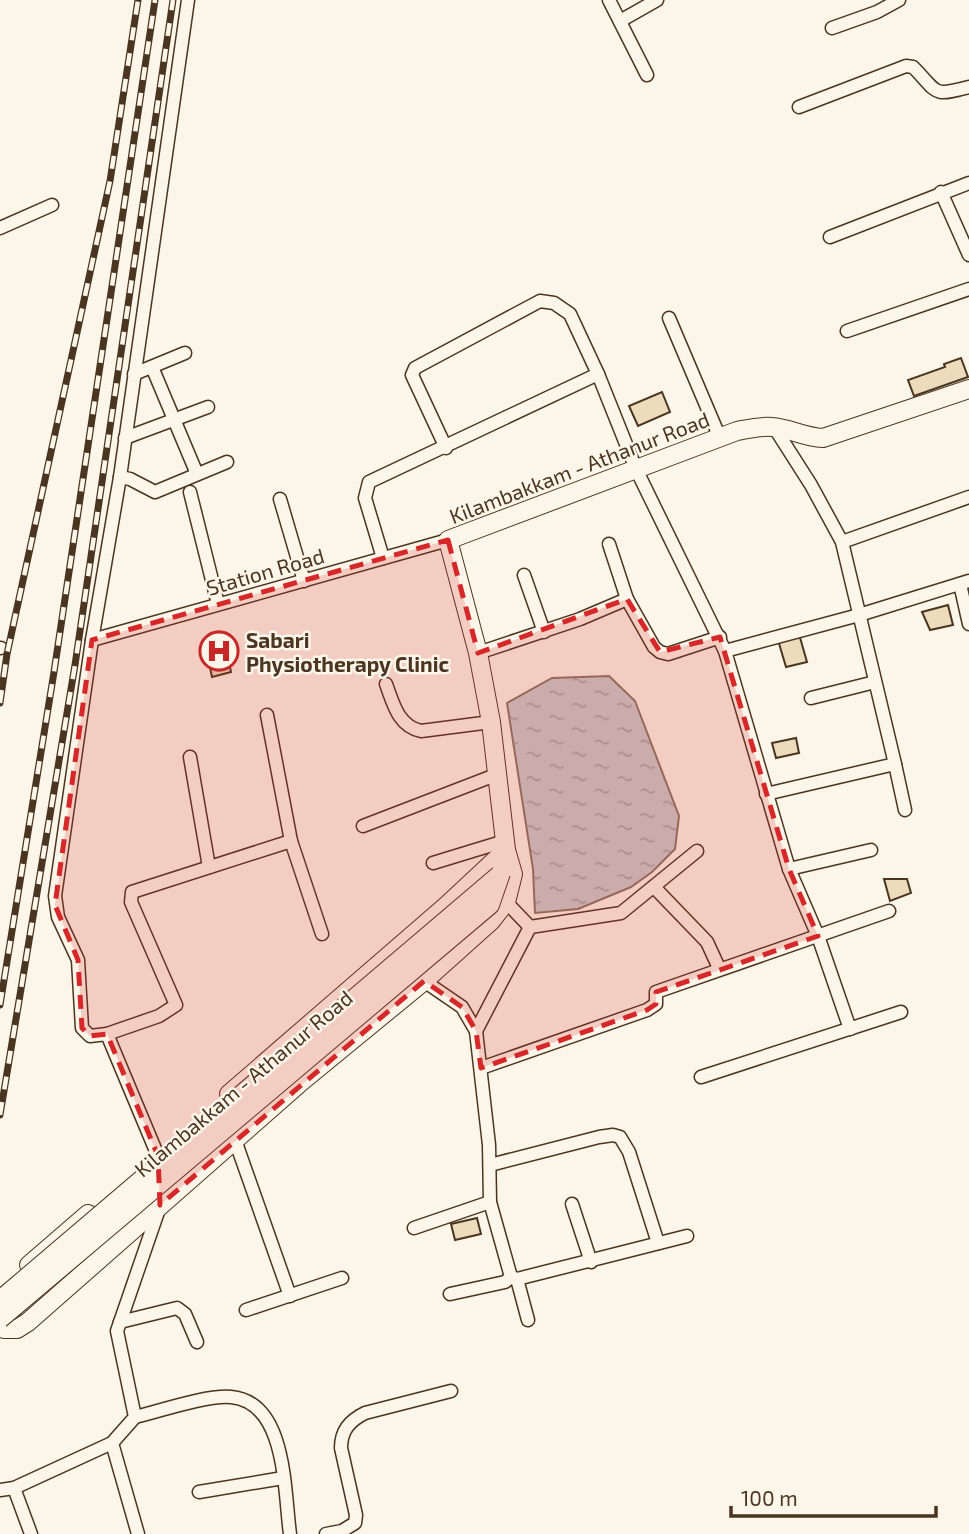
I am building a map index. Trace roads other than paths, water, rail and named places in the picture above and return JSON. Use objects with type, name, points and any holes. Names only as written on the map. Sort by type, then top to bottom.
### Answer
[{"type":"street","points":[[188,0],[55,905],[78,960],[82,1028],[90,1036],[107,1034],[159,1016],[176,1005],[131,902],[132,892],[290,841]]},
{"type":"street","points":[[609,0],[647,75]]},
{"type":"street","points":[[620,21],[657,0]]},
{"type":"street","points":[[832,28],[877,12],[899,0]]},
{"type":"street","points":[[799,107],[906,66],[913,67],[936,92],[943,94],[969,87]]},
{"type":"street","points":[[830,237],[969,183]]},
{"type":"street","points":[[941,192],[969,255]]},
{"type":"street","points":[[0,228],[52,205]]},
{"type":"street","points":[[847,331],[969,289]]},
{"type":"street","points":[[446,448],[412,375],[415,368],[540,301],[554,303],[570,314],[598,374],[636,469],[720,636],[789,869],[818,936],[850,1029]]},
{"type":"street","points":[[669,318],[720,438]]},
{"type":"street","points":[[134,374],[185,353]]},
{"type":"street","points":[[152,367],[197,474]]},
{"type":"street","points":[[383,558],[365,498],[369,482],[598,374]]},
{"type":"street","name":"Kilambakkam - Athanur Road","points":[[0,1319],[490,905],[501,873],[506,846],[498,774],[478,653],[448,540],[720,438],[757,427],[774,426],[807,437],[823,438],[969,388]]},
{"type":"street","points":[[125,438],[208,407]]},
{"type":"street","points":[[774,426],[842,542],[905,810]]},
{"type":"street","points":[[120,477],[130,479],[155,492],[227,462]]},
{"type":"street","points":[[190,492],[218,604]]},
{"type":"street","points":[[842,542],[969,497]]},
{"type":"street","points":[[280,499],[304,581]]},
{"type":"street","name":"Station Road","points":[[92,640],[448,540]]},
{"type":"street","points":[[610,544],[628,598],[654,647],[668,654],[720,636]]},
{"type":"street","points":[[524,575],[544,632]]},
{"type":"street","points":[[725,651],[964,583],[969,624]]},
{"type":"street","points":[[478,653],[580,620],[628,598]]},
{"type":"street","points":[[811,698],[875,682]]},
{"type":"street","points":[[386,684],[395,708],[403,722],[411,729],[421,731],[491,722]]},
{"type":"street","points":[[267,715],[290,841],[322,934]]},
{"type":"street","points":[[190,757],[209,867]]},
{"type":"street","points":[[766,794],[895,764]]},
{"type":"street","points":[[363,826],[498,774]]},
{"type":"street","points":[[433,863],[506,846]]},
{"type":"street","points":[[0,1325],[4,1329],[17,1329],[28,1322],[302,1081],[424,981],[491,921],[506,902],[513,874],[506,846]]},
{"type":"street","points":[[0,1292],[51,1244],[158,1156],[436,915],[506,846]]},
{"type":"street","points":[[789,869],[871,850]]},
{"type":"street","points":[[530,926],[621,913],[697,851]]},
{"type":"street","name":"Kilambakkam - Athanur Road","points":[[0,1300],[501,873]]},
{"type":"street","points":[[654,887],[707,942],[719,968]]},
{"type":"street","points":[[506,902],[530,926]]},
{"type":"street","points":[[481,1068],[647,1010],[656,1004],[656,992],[889,911]]},
{"type":"street","points":[[476,1031],[530,926]]},
{"type":"street","points":[[424,981],[462,1007],[476,1031],[490,1165],[490,1202],[527,1320]]},
{"type":"street","points":[[701,1077],[901,1012]]},
{"type":"street","points":[[107,1034],[158,1156],[160,1205],[117,1331],[135,1417]]},
{"type":"street","points":[[490,1165],[599,1137],[620,1137],[629,1152],[658,1243]]},
{"type":"street","points":[[236,1140],[290,1296]]},
{"type":"street","points":[[414,1228],[490,1202]]},
{"type":"street","points":[[572,1204],[591,1262]]},
{"type":"street","points":[[450,1294],[591,1262],[687,1236]]},
{"type":"street","points":[[246,1310],[342,1278]]},
{"type":"street","points":[[120,1322],[177,1308],[185,1314],[197,1342]]},
{"type":"street","points":[[363,1534],[355,1523],[341,1448],[341,1438],[346,1427],[365,1413],[451,1391]]},
{"type":"street","points":[[0,1490],[14,1488],[112,1443],[135,1417],[229,1396],[247,1400],[260,1408],[269,1420],[278,1442],[290,1534]]},
{"type":"street","points":[[112,1443],[138,1534]]},
{"type":"street","points":[[199,1492],[283,1478]]},
{"type":"street","points":[[14,1488],[31,1534]]},
{"type":"street","points":[[326,1534],[342,1531],[355,1523]]},
{"type":"water","points":[[609,676],[635,701],[679,816],[675,849],[652,872],[631,887],[578,909],[535,913],[533,869],[507,703],[552,678]]},
{"type":"railway","points":[[0,703],[7,654],[110,181],[138,0]]},
{"type":"railway","points":[[0,1005],[54,672],[155,0]]},
{"type":"railway","points":[[0,1115],[75,665],[173,0]]},
{"type":"place","name":"Sabari Physiotherapy Clinic","points":[[219,651]]}]
